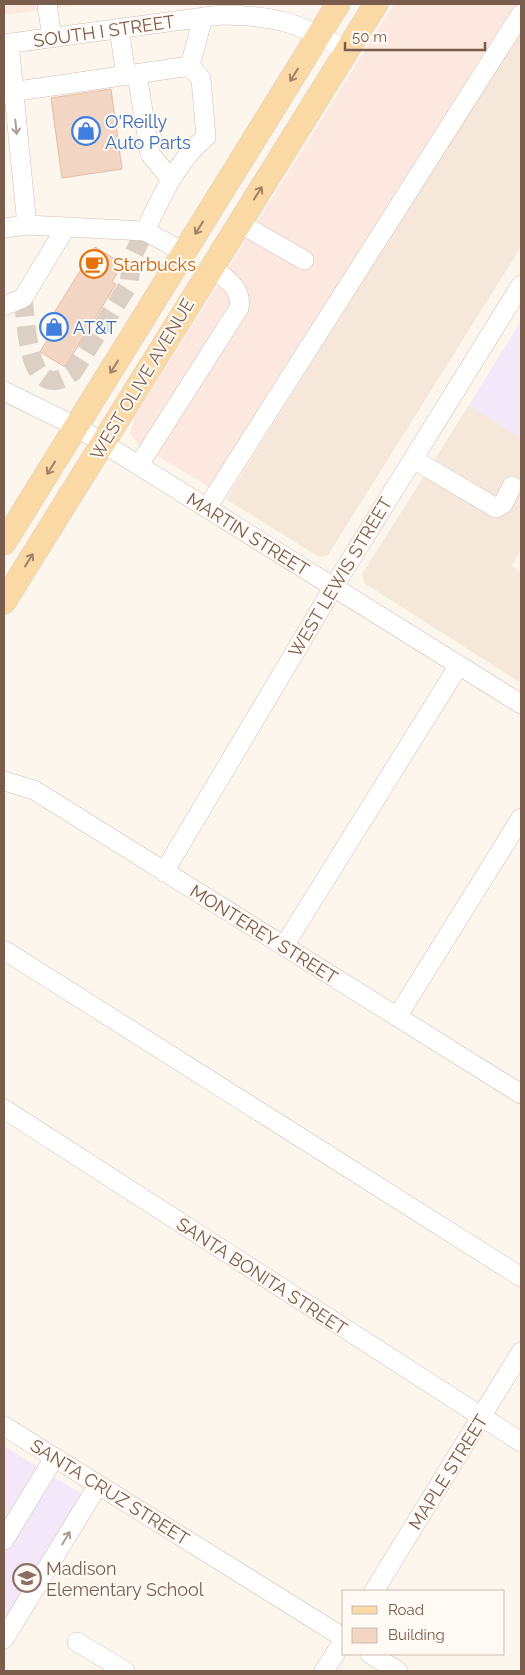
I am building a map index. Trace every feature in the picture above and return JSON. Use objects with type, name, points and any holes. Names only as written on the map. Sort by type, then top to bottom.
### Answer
[{"type":"main road","name":"WEST OLIVE AVENUE","points":[[4,543],[338,4]]},
{"type":"main road","name":"WEST OLIVE AVENUE","points":[[4,602],[376,4]]},
{"type":"street","points":[[47,4],[52,38]]},
{"type":"street","points":[[207,508],[521,14]]},
{"type":"street","name":"SOUTH I STREET","points":[[6,44],[203,17],[254,15],[298,24],[347,51]]},
{"type":"street","points":[[190,66],[203,17]]},
{"type":"street","points":[[119,29],[150,154],[170,178]]},
{"type":"street","points":[[6,44],[8,92],[27,225]]},
{"type":"street","points":[[8,92],[190,66]]},
{"type":"street","points":[[145,231],[170,178],[190,150],[206,137],[201,80],[190,66]]},
{"type":"street","points":[[239,223],[304,260]]},
{"type":"street","points":[[4,228],[27,225],[145,231],[184,252]]},
{"type":"street","points":[[4,306],[23,298],[66,227]]},
{"type":"street","points":[[139,465],[240,308],[241,300],[232,284],[211,267]]},
{"type":"street","name":"WEST LEWIS STREET","points":[[164,872],[333,588],[521,286]]},
{"type":"street","name":"MARTIN STREET","points":[[4,391],[77,427],[104,443],[521,704]]},
{"type":"street","points":[[414,458],[496,508],[503,504],[512,486]]},
{"type":"street","points":[[284,946],[459,665]]},
{"type":"street","name":"MONTEREY STREET","points":[[4,781],[34,790],[521,1094]]},
{"type":"street","points":[[397,1017],[521,818]]},
{"type":"street","points":[[4,950],[521,1278]]},
{"type":"street","name":"SANTA BONITA STREET","points":[[4,1109],[521,1442]]},
{"type":"street","name":"MAPLE STREET","points":[[375,1590],[521,1352]]},
{"type":"street","name":"SANTA CRUZ STREET","points":[[4,1426],[342,1638]]},
{"type":"street","points":[[4,1540],[54,1458]]},
{"type":"street","points":[[4,1639],[98,1485]]},
{"type":"street","points":[[77,1642],[125,1671]]},
{"type":"street","points":[[324,1671],[342,1642]]},
{"type":"street","points":[[372,1655],[398,1671]]},
{"type":"shaded area","points":[[4,4],[88,4],[4,15]]},
{"type":"shaded area","points":[[394,4],[520,4],[211,488],[140,446],[130,434],[134,418]]},
{"type":"shaded area","points":[[521,30],[521,247],[328,555],[319,557],[226,499]]},
{"type":"shaded area","points":[[521,321],[521,438],[469,405]]},
{"type":"shaded area","points":[[469,405],[521,438],[521,550],[512,566],[521,572],[521,683],[364,583],[362,574]]},
{"type":"shaded area","name":"Madison Elementary School","points":[[4,1446],[98,1504],[4,1652]]},
{"type":"building","name":"O'Reilly Auto Parts","points":[[111,89],[122,169],[62,178],[51,98]]},
{"type":"building","points":[[95,247],[123,264],[112,282],[116,284],[65,367],[40,352],[49,337],[42,332]]},
{"type":"tunnel","points":[[23,298],[28,343],[32,358],[38,371],[46,379],[58,380],[73,372],[129,284],[132,257],[145,231]]},
{"type":"place","name":"O'Reilly Auto Parts","points":[[86,131]]},
{"type":"place","name":"Starbucks","points":[[94,264]]},
{"type":"place","name":"AT&T","points":[[54,327]]},
{"type":"place","name":"Madison Elementary School","points":[[27,1578]]}]
